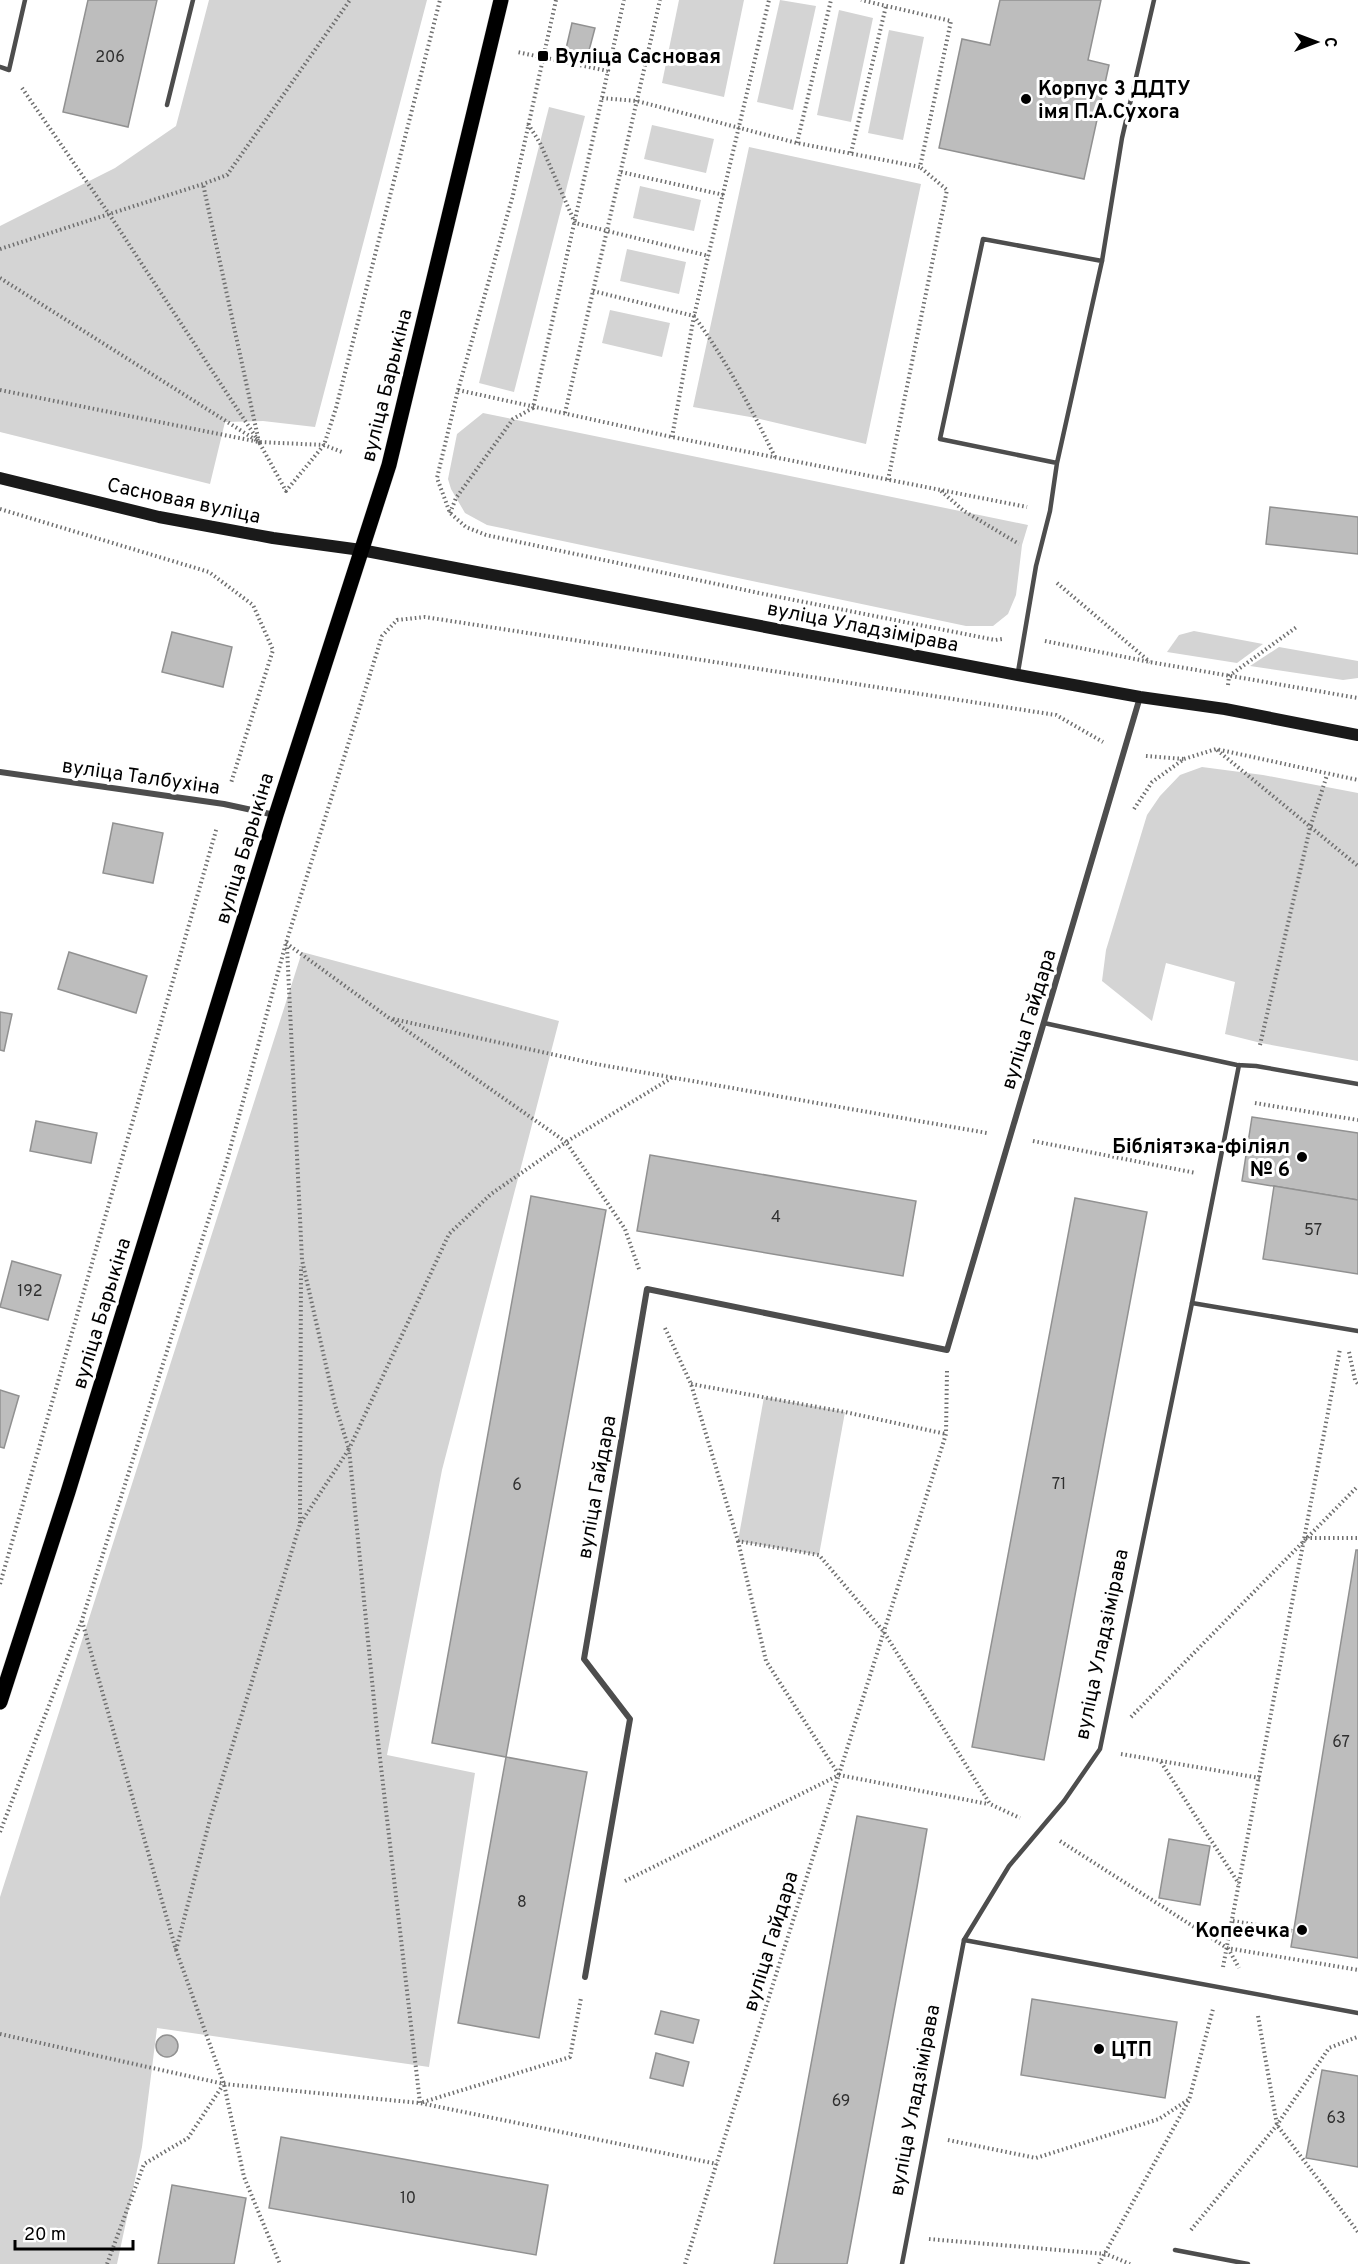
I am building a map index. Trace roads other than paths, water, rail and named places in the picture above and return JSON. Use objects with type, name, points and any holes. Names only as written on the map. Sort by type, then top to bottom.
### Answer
[{"type":"main road","name":"вуліца Барыкіна","points":[[0,1702],[68,1492],[276,815],[389,465],[501,0]]},
{"type":"main road","name":"Сасновая вуліца","points":[[0,478],[159,517],[273,538],[362,550]]},
{"type":"main road","name":"вуліца Уладзімірава","points":[[362,550],[1018,675],[1140,697],[1225,709],[1358,735]]},
{"type":"street","name":"вуліца Гайдара","points":[[585,1977],[630,1719],[584,1659],[646,1289],[948,1350],[1140,697]]},
{"type":"street","name":"вуліца Талбухіна","points":[[0,772],[224,804],[276,815]]},
{"type":"lane","points":[[0,67],[9,70],[25,0]]},
{"type":"lane","points":[[166,105],[192,0]]},
{"type":"lane","points":[[1018,675],[1036,566],[1050,511],[1057,463],[1102,261],[1122,138],[1154,0]]},
{"type":"lane","points":[[1057,463],[940,439],[983,239],[1102,261]]},
{"type":"lane","points":[[1044,1023],[1239,1065],[1358,1084]]},
{"type":"lane","name":"вуліца Уладзімірава","points":[[902,2264],[964,1940],[1009,1866],[1064,1801],[1100,1749],[1239,1065]]},
{"type":"lane","points":[[1192,1303],[1358,1330]]},
{"type":"lane","points":[[964,1940],[1358,2013]]},
{"type":"lane","points":[[1175,2250],[1248,2264]]},
{"type":"place","name":"Вуліца Сасновая","points":[[543,56]]},
{"type":"place","name":"Корпус 3 ДДТУ імя П.А.Сухога","points":[[1026,99]]},
{"type":"place","name":"Бібліятэка-філіял № 6","points":[[1302,1157]]},
{"type":"place","name":"Копеечка","points":[[1302,1930]]},
{"type":"place","name":"ЦТП","points":[[1099,2049]]}]
